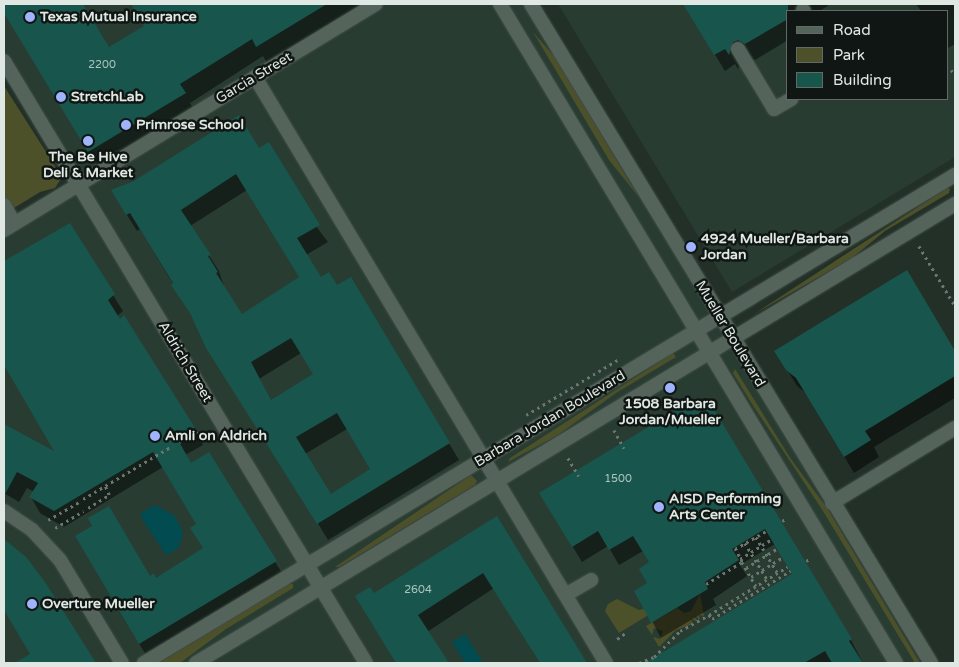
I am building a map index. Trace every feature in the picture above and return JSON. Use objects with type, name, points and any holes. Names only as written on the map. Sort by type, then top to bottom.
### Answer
[{"type":"street","name":"Garcia Street","points":[[9,226],[376,4]]},
{"type":"street","name":"Mueller Boulevard","points":[[500,4],[708,354],[896,663]]},
{"type":"street","name":"Mueller Boulevard","points":[[531,4],[832,504],[932,663]]},
{"type":"street","points":[[738,49],[774,109],[789,100]]},
{"type":"street","name":"Aldrich Street","points":[[4,61],[366,663]]},
{"type":"street","points":[[255,77],[499,481],[606,663]]},
{"type":"street","name":"Barbara Jordan Boulevard","points":[[144,663],[955,175]]},
{"type":"street","name":"Barbara Jordan Boulevard","points":[[196,663],[955,204]]},
{"type":"street","points":[[4,205],[9,226]]},
{"type":"street","points":[[832,504],[955,428]]},
{"type":"street","points":[[4,511],[32,530],[60,560],[122,663]]},
{"type":"street","points":[[566,594],[591,580]]},
{"type":"path","points":[[951,70],[955,73]]},
{"type":"path","points":[[919,246],[955,306]]},
{"type":"path","points":[[518,420],[619,359]]},
{"type":"path","points":[[614,430],[624,448]]},
{"type":"path","points":[[179,442],[202,431]]},
{"type":"path","points":[[83,499],[172,446]]},
{"type":"path","points":[[568,458],[579,476]]},
{"type":"path","points":[[88,508],[109,495],[104,486]]},
{"type":"path","points":[[48,520],[79,502]]},
{"type":"path","points":[[55,528],[84,511]]},
{"type":"path","points":[[782,521],[786,519]]},
{"type":"path","points":[[756,586],[735,549],[766,531]]},
{"type":"path","points":[[756,537],[777,573]]},
{"type":"path","points":[[740,559],[771,540]]},
{"type":"path","points":[[745,543],[767,579]]},
{"type":"path","points":[[746,568],[777,549]]},
{"type":"path","points":[[751,577],[782,558]]},
{"type":"path","points":[[806,561],[810,559]]},
{"type":"path","points":[[706,584],[742,562]]},
{"type":"path","points":[[639,663],[654,657],[680,632],[787,566]]},
{"type":"path","points":[[709,615],[712,619],[790,571]]},
{"type":"path","points":[[617,638],[628,632]]},
{"type":"shaded area","points":[[4,4],[531,4],[926,663],[4,663],[4,230],[78,183],[4,61]]},
{"type":"shaded area","points":[[558,4],[955,4],[955,157],[732,292]]},
{"type":"green space","points":[[533,32],[555,57],[638,196],[609,160]]},
{"type":"green space","points":[[4,86],[62,177],[55,188],[40,192],[4,214]]},
{"type":"green space","points":[[947,188],[950,189],[949,193],[885,231],[852,258],[754,314]]},
{"type":"green space","points":[[673,353],[676,357],[616,393],[558,435],[508,462],[510,458]]},
{"type":"green space","points":[[735,369],[791,459],[827,508],[920,663],[915,663],[823,511],[752,404],[733,373]]},
{"type":"green space","points":[[471,475],[477,481],[475,485],[339,567],[335,567]]},
{"type":"green space","points":[[289,584],[293,584],[293,588],[226,629],[180,663],[159,663]]},
{"type":"green space","points":[[700,594],[704,616],[699,615],[700,620],[694,615],[698,622],[691,619],[693,624],[676,630],[659,647],[653,637],[660,639],[663,631],[654,628],[652,635],[646,626],[677,608],[684,613],[691,611]]},
{"type":"green space","points":[[617,599],[639,610],[670,602],[619,633],[605,611],[608,604]]},
{"type":"water","points":[[155,505],[175,516],[182,530],[182,541],[178,543],[180,547],[166,555],[142,519],[141,513]]},
{"type":"water","points":[[465,634],[483,663],[465,663],[452,642]]},
{"type":"building","points":[[4,4],[83,4],[109,47],[144,26],[131,4],[327,4],[256,47],[252,39],[180,84],[186,93],[88,152],[4,13]]},
{"type":"building","points":[[683,4],[788,4],[786,20],[745,44],[738,40],[733,42],[729,55],[725,49],[714,55]]},
{"type":"building","points":[[239,115],[259,148],[269,142],[320,225],[297,238],[321,277],[329,272],[337,285],[351,277],[450,443],[317,524],[206,348],[190,313],[171,285],[173,283],[130,213],[126,215],[111,190],[134,181]],"holes":[[[236,174],[299,277],[242,314],[216,273],[218,272],[208,256],[211,255],[181,210]],[[291,338],[313,374],[271,400],[251,362]],[[337,413],[370,469],[331,494],[296,437]]]},
{"type":"building","name":"Amli on Aldrich","points":[[70,223],[115,294],[108,300],[120,319],[124,315],[195,428],[177,438],[191,463],[209,452],[277,561],[139,644],[75,536],[92,526],[88,518],[109,506],[150,576],[154,573],[156,578],[203,548],[190,528],[196,524],[153,452],[54,511],[29,497],[38,483],[17,472],[4,496],[4,424],[54,451],[4,365],[4,261]]},
{"type":"building","points":[[907,270],[955,351],[955,376],[865,431],[871,440],[844,457],[796,378],[786,370],[774,351]]},
{"type":"building","name":"AISD Performing Arts Center","points":[[702,401],[704,404],[709,401],[852,639],[849,641],[863,663],[832,663],[825,651],[804,663],[645,663],[792,574],[765,529],[732,549],[739,560],[705,582],[708,589],[651,623],[634,591],[647,583],[639,569],[649,562],[633,536],[609,550],[598,531],[572,547],[539,493],[688,403],[691,408]]},
{"type":"building","points":[[497,516],[587,663],[540,663],[483,573],[418,615],[449,663],[396,663],[355,596],[370,587],[374,593]]},
{"type":"building","name":"Overture Mueller","points":[[4,539],[26,557],[45,582],[96,663],[15,663],[30,654],[4,610]]},
{"type":"place","name":"Texas Mutual Insurance","points":[[30,17]]},
{"type":"place","name":"StretchLab","points":[[61,97]]},
{"type":"place","name":"Primrose School","points":[[126,125]]},
{"type":"place","name":"The Be Hive Deli & Market","points":[[88,141]]},
{"type":"place","name":"4924 Mueller/Barbara Jordan","points":[[691,247]]},
{"type":"place","name":"1508 Barbara Jordan/Mueller","points":[[670,388]]},
{"type":"place","name":"Amli on Aldrich","points":[[155,436]]},
{"type":"place","name":"AISD Performing Arts Center","points":[[659,507]]},
{"type":"place","name":"Overture Mueller","points":[[32,604]]}]
